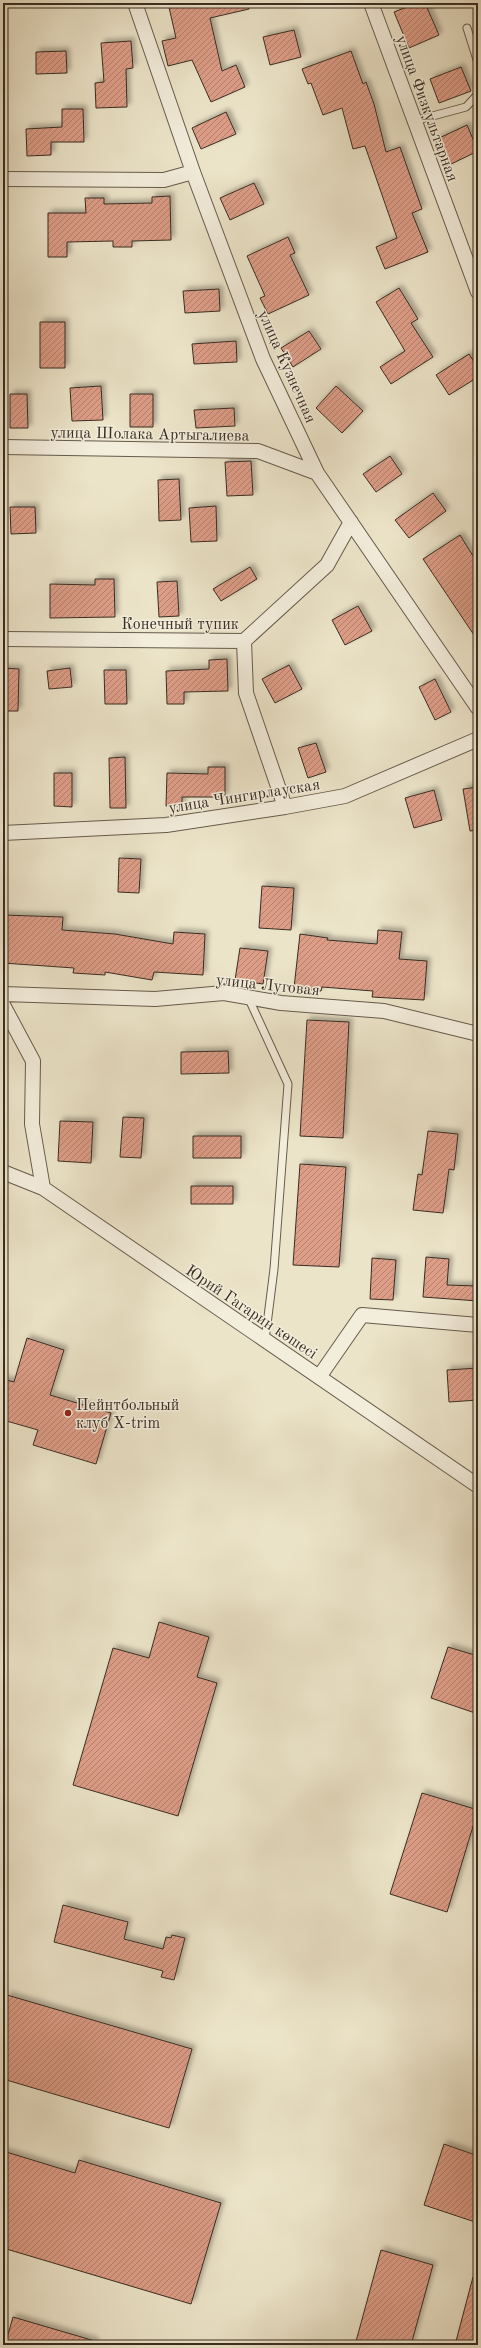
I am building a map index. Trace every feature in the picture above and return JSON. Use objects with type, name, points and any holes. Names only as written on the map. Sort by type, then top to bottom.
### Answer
[{"type":"street","name":"улица Кузнечная","points":[[135,3],[193,172],[263,359],[317,473],[478,708]]},
{"type":"street","name":"улица Физкультарная","points":[[371,3],[478,292]]},
{"type":"street","points":[[3,179],[164,180],[193,172]]},
{"type":"street","name":"улица Шолака Артыгалиева","points":[[3,447],[258,452],[317,473]]},
{"type":"street","name":"Конечный тупик","points":[[3,639],[244,641],[327,565],[351,522]]},
{"type":"street","points":[[244,641],[246,693],[285,807]]},
{"type":"street","name":"улица Чингирлауская","points":[[3,833],[166,825],[285,807],[345,796],[478,739]]},
{"type":"street","name":"улица Луговая","points":[[3,994],[155,999],[224,993],[281,1003],[384,1011],[478,1034]]},
{"type":"street","points":[[3,1005],[33,1061],[32,1124],[44,1188]]},
{"type":"street","name":"Юрий Гагарин көшесі","points":[[3,1172],[44,1188],[478,1486]]},
{"type":"street","points":[[319,1377],[362,1314],[478,1325]]},
{"type":"lane","points":[[468,28],[478,63]]},
{"type":"lane","points":[[414,121],[466,107],[478,94]]},
{"type":"lane","points":[[248,997],[288,1084],[274,1269],[265,1340]]},
{"type":"building","points":[[168,3],[248,3],[249,9],[210,18],[222,71],[236,65],[245,87],[211,102],[192,60],[168,66],[162,41],[176,38]]},
{"type":"building","points":[[417,3],[425,3],[439,35],[409,48],[394,12]]},
{"type":"building","points":[[294,30],[301,57],[270,65],[263,37]]},
{"type":"building","points":[[131,41],[133,68],[126,69],[127,107],[96,108],[95,83],[104,82],[101,43]]},
{"type":"building","points":[[66,51],[67,73],[36,74],[36,52]]},
{"type":"building","points":[[351,51],[363,84],[366,82],[374,104],[386,152],[400,147],[422,209],[412,213],[428,252],[385,269],[376,247],[397,238],[365,146],[353,149],[342,108],[323,115],[311,83],[308,84],[302,69]]},
{"type":"building","points":[[461,67],[471,91],[439,103],[430,79]]},
{"type":"building","points":[[62,109],[83,109],[84,142],[51,142],[51,155],[27,156],[26,129],[62,127]]},
{"type":"building","points":[[226,112],[236,134],[201,149],[192,128]]},
{"type":"building","points":[[467,125],[478,151],[447,166],[435,140]]},
{"type":"building","points":[[254,183],[264,204],[230,220],[220,198]]},
{"type":"building","points":[[170,196],[171,240],[132,241],[132,247],[113,247],[113,241],[67,242],[67,257],[48,257],[48,213],[86,213],[85,198],[104,198],[104,204],[152,203],[152,197]]},
{"type":"building","points":[[288,237],[295,253],[290,255],[309,295],[268,314],[260,298],[265,296],[247,256]]},
{"type":"building","points":[[399,288],[418,319],[411,323],[433,357],[391,384],[380,367],[405,351],[376,302]]},
{"type":"building","points":[[219,289],[220,311],[185,313],[183,291]]},
{"type":"building","points":[[40,322],[65,322],[65,368],[40,368]]},
{"type":"building","points":[[309,331],[321,349],[293,367],[281,348]]},
{"type":"building","points":[[236,341],[237,362],[194,364],[192,344]]},
{"type":"building","points":[[469,354],[478,368],[478,377],[449,395],[436,375]]},
{"type":"building","points":[[101,386],[103,420],[72,421],[70,388]]},
{"type":"building","points":[[336,386],[363,411],[342,433],[316,408]]},
{"type":"building","points":[[10,394],[27,394],[28,428],[10,428]]},
{"type":"building","points":[[130,394],[153,394],[153,427],[130,427]]},
{"type":"building","points":[[234,408],[235,426],[196,428],[194,410]]},
{"type":"building","points":[[390,456],[402,474],[376,492],[363,474]]},
{"type":"building","points":[[251,461],[253,495],[227,496],[225,462]]},
{"type":"building","points":[[179,479],[181,520],[159,521],[158,480]]},
{"type":"building","points":[[433,493],[446,511],[409,538],[395,520]]},
{"type":"building","points":[[216,506],[217,541],[191,542],[189,508]]},
{"type":"building","points":[[10,507],[35,507],[36,533],[11,534]]},
{"type":"building","points":[[460,535],[478,564],[478,641],[423,559]]},
{"type":"building","points":[[250,567],[257,579],[221,601],[213,589]]},
{"type":"building","points":[[95,579],[114,579],[115,617],[50,618],[50,584],[95,585]]},
{"type":"building","points":[[177,581],[179,616],[159,617],[157,582]]},
{"type":"building","points":[[358,606],[372,631],[345,645],[332,620]]},
{"type":"building","points":[[227,659],[228,691],[184,692],[184,704],[167,704],[166,671],[209,669],[209,660]]},
{"type":"building","points":[[289,665],[302,689],[275,703],[262,679]]},
{"type":"building","points":[[3,668],[19,669],[18,711],[3,711]]},
{"type":"building","points":[[70,668],[72,687],[49,689],[47,671]]},
{"type":"building","points":[[104,670],[126,670],[127,704],[105,704]]},
{"type":"building","points":[[435,679],[451,712],[435,720],[419,687]]},
{"type":"building","points":[[316,743],[326,772],[308,778],[298,748]]},
{"type":"building","points":[[125,757],[126,808],[110,808],[109,758]]},
{"type":"building","points":[[208,767],[225,767],[225,797],[182,797],[182,806],[166,806],[167,773],[208,774]]},
{"type":"building","points":[[54,773],[72,773],[72,807],[54,806]]},
{"type":"building","points":[[478,787],[478,830],[470,831],[463,789]]},
{"type":"building","points":[[434,790],[442,820],[414,828],[405,798]]},
{"type":"building","points":[[119,858],[141,859],[139,893],[118,892]]},
{"type":"building","points":[[262,886],[294,888],[291,930],[259,928]]},
{"type":"building","points":[[3,915],[63,917],[62,930],[115,934],[173,944],[174,932],[205,934],[203,975],[154,972],[152,980],[105,972],[105,975],[73,973],[74,968],[3,963]]},
{"type":"building","points":[[378,930],[402,932],[399,959],[427,961],[424,1000],[372,997],[373,991],[322,987],[321,991],[294,988],[300,934],[328,938],[327,940],[377,944]]},
{"type":"building","points":[[240,948],[268,951],[263,984],[235,980]]},
{"type":"building","points":[[307,1020],[349,1022],[343,1138],[300,1136]]},
{"type":"building","points":[[228,1051],[229,1073],[181,1074],[181,1052]]},
{"type":"building","points":[[123,1117],[144,1118],[141,1158],[120,1157]]},
{"type":"building","points":[[60,1121],[93,1122],[91,1163],[58,1161]]},
{"type":"building","points":[[428,1131],[458,1134],[454,1170],[449,1169],[443,1213],[413,1210],[418,1174],[422,1175]]},
{"type":"building","points":[[193,1136],[241,1136],[241,1158],[193,1158]]},
{"type":"building","points":[[300,1164],[346,1167],[339,1267],[293,1265]]},
{"type":"building","points":[[191,1186],[233,1186],[233,1204],[191,1204]]},
{"type":"building","points":[[426,1257],[449,1259],[447,1285],[478,1286],[478,1301],[423,1297]]},
{"type":"building","points":[[372,1258],[396,1260],[393,1300],[370,1299]]},
{"type":"building","points":[[27,1338],[64,1350],[50,1395],[111,1413],[96,1464],[33,1445],[38,1430],[3,1420],[3,1379],[14,1382]]},
{"type":"building","points":[[478,1368],[478,1400],[449,1402],[447,1370]]},
{"type":"building","points":[[159,1622],[209,1637],[197,1677],[217,1683],[178,1816],[73,1785],[113,1648],[149,1658]]},
{"type":"building","points":[[448,1647],[478,1656],[478,1714],[431,1698]]},
{"type":"building","points":[[422,1793],[478,1810],[447,1912],[390,1894]]},
{"type":"building","points":[[63,1905],[128,1922],[124,1939],[163,1949],[166,1937],[171,1938],[172,1935],[185,1938],[174,1980],[161,1977],[163,1971],[54,1942]]},
{"type":"building","points":[[7,1995],[192,2049],[169,2128],[3,2079],[3,2008]]},
{"type":"building","points":[[444,2144],[478,2156],[478,2223],[424,2205]]},
{"type":"building","points":[[3,2151],[75,2173],[79,2160],[221,2203],[191,2304],[3,2248]]},
{"type":"building","points":[[381,2250],[433,2265],[411,2345],[355,2345]]},
{"type":"building","points":[[473,2277],[478,2277],[478,2345],[455,2345]]},
{"type":"building","points":[[13,2317],[95,2341],[95,2345],[5,2345]]},
{"type":"place","name":"Пейнтбольный клуб X-trim","points":[[68,1413]]}]
